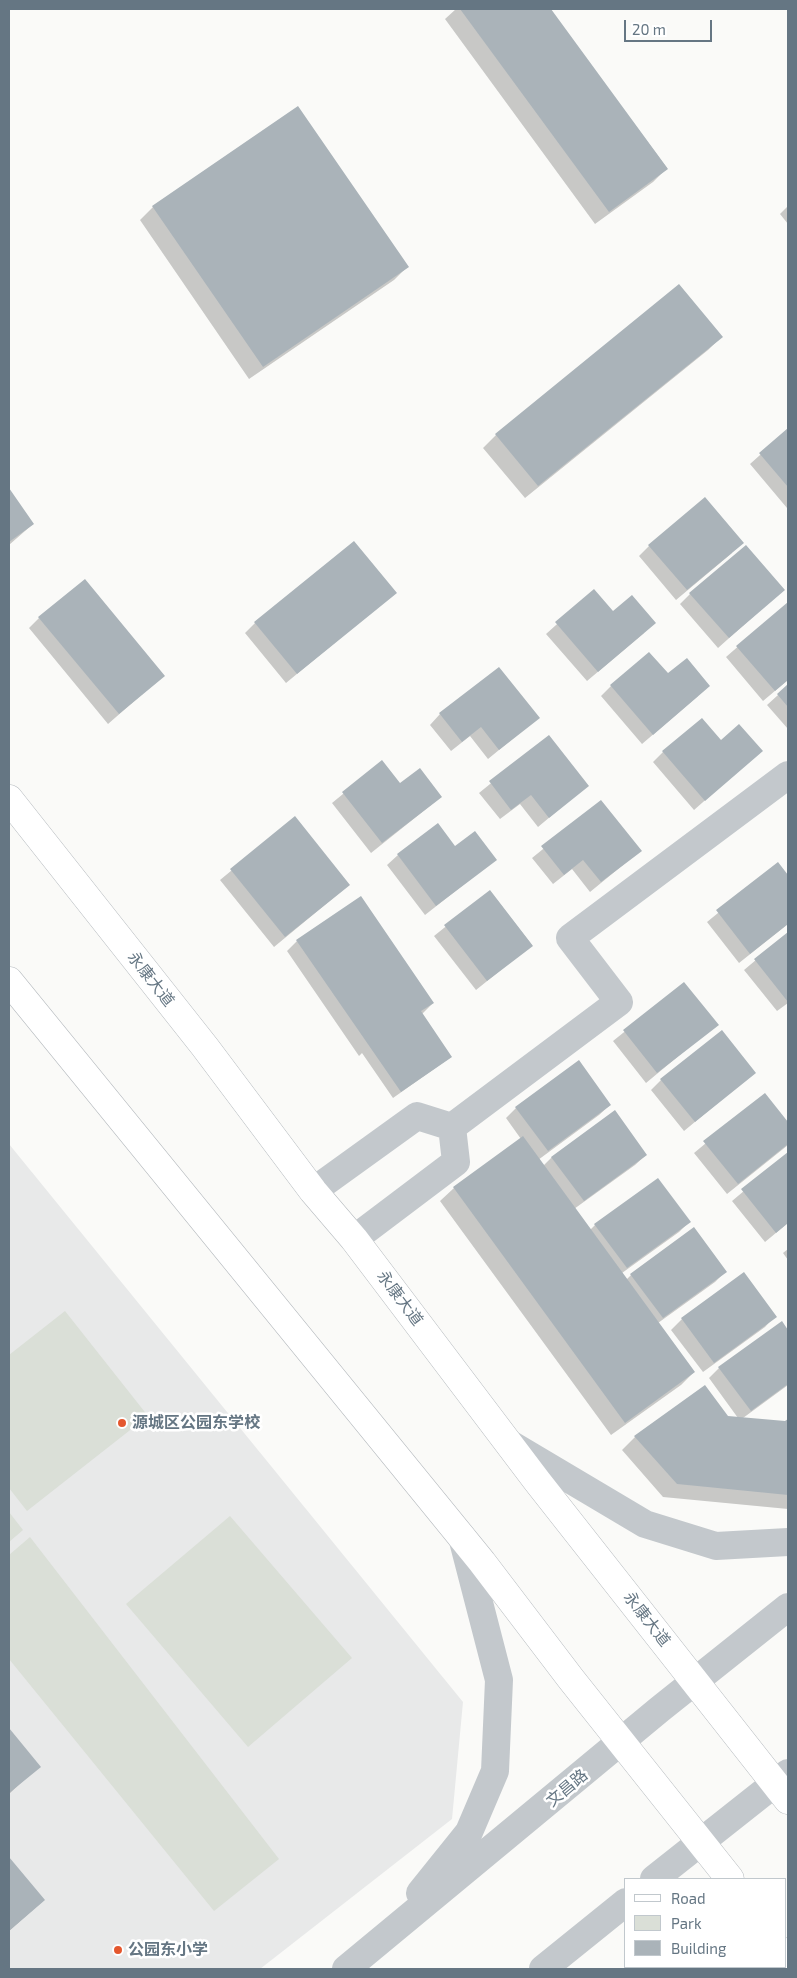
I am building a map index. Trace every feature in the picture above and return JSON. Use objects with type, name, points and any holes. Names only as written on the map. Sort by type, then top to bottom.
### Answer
[{"type":"main road","name":"永康大道","points":[[9,799],[205,1046],[313,1191],[354,1238],[696,1681],[784,1786]]},
{"type":"main road","points":[[9,981],[462,1538],[621,1743],[729,1878]]},
{"type":"street","points":[[452,1127],[619,1002],[570,938],[788,775]]},
{"type":"street","points":[[313,1191],[416,1116],[452,1127]]},
{"type":"street","points":[[354,1238],[456,1162],[452,1127]]},
{"type":"street","points":[[512,1445],[645,1524],[716,1546],[788,1542]]},
{"type":"street","points":[[353,1964],[428,1885],[469,1832],[495,1771],[498,1680],[462,1538]]},
{"type":"street","name":"文昌路","points":[[353,1964],[788,1607]]},
{"type":"street","points":[[655,1878],[701,1842],[784,1786]]},
{"type":"street","points":[[543,1969],[624,1904]]},
{"type":"street","points":[[688,1969],[696,1969]]},
{"type":"shaded area","name":"源城区公园东学校","points":[[9,1144],[463,1702],[452,1819],[260,1969],[9,1969]]},
{"type":"green space","points":[[65,1311],[148,1416],[27,1511],[9,1488],[9,1355]]},
{"type":"green space","points":[[9,1512],[23,1530],[9,1542]]},
{"type":"green space","points":[[230,1516],[352,1658],[248,1747],[126,1604]]},
{"type":"green space","points":[[30,1537],[279,1859],[214,1911],[9,1659],[9,1555]]},
{"type":"building","points":[[460,9],[551,9],[668,169],[609,212]]},
{"type":"building","points":[[298,106],[409,267],[263,367],[152,206]]},
{"type":"building","points":[[679,284],[723,337],[538,486],[495,434]]},
{"type":"building","points":[[788,428],[788,487],[759,453]]},
{"type":"building","points":[[9,488],[34,524],[9,542]]},
{"type":"building","points":[[705,497],[744,543],[687,590],[648,545]]},
{"type":"building","points":[[354,541],[397,593],[297,674],[254,622]]},
{"type":"building","points":[[746,545],[785,590],[729,638],[689,593]]},
{"type":"building","points":[[85,579],[165,676],[119,714],[38,617]]},
{"type":"building","points":[[594,589],[613,611],[632,595],[656,623],[598,672],[555,622]]},
{"type":"building","points":[[788,602],[788,680],[775,691],[736,646]]},
{"type":"building","points":[[649,652],[668,673],[687,658],[710,686],[653,735],[610,685]]},
{"type":"building","points":[[499,667],[540,718],[499,750],[481,727],[462,742],[439,713]]},
{"type":"building","points":[[788,684],[788,707],[777,694]]},
{"type":"building","points":[[702,718],[721,740],[739,724],[763,751],[705,801],[662,751]]},
{"type":"building","points":[[549,735],[589,786],[549,818],[531,795],[511,810],[489,781]]},
{"type":"building","points":[[382,760],[400,783],[420,768],[442,797],[382,843],[342,792]]},
{"type":"building","points":[[601,800],[642,851],[601,882],[583,860],[564,875],[541,846]]},
{"type":"building","points":[[295,816],[350,885],[285,937],[230,869]]},
{"type":"building","points":[[438,823],[455,846],[475,831],[497,860],[436,906],[397,854]]},
{"type":"building","points":[[778,862],[788,875],[788,924],[750,954],[716,910]]},
{"type":"building","points":[[490,890],[533,946],[487,981],[444,925]]},
{"type":"building","points":[[361,896],[434,1003],[421,1011],[452,1057],[401,1092],[296,940]]},
{"type":"building","points":[[788,932],[788,1002],[754,959]]},
{"type":"building","points":[[684,982],[719,1025],[657,1073],[623,1030]]},
{"type":"building","points":[[722,1030],[756,1073],[695,1122],[660,1079]]},
{"type":"building","points":[[579,1060],[611,1105],[548,1151],[515,1107]]},
{"type":"building","points":[[765,1093],[788,1122],[788,1144],[738,1184],[703,1141]]},
{"type":"building","points":[[615,1110],[647,1155],[584,1201],[551,1157]]},
{"type":"building","points":[[523,1136],[695,1372],[625,1423],[453,1187]]},
{"type":"building","points":[[788,1152],[788,1223],[776,1233],[741,1189]]},
{"type":"building","points":[[658,1178],[691,1222],[627,1268],[594,1224]]},
{"type":"building","points":[[694,1227],[727,1272],[663,1318],[630,1274]]},
{"type":"building","points":[[744,1272],[777,1317],[714,1363],[681,1318]]},
{"type":"building","points":[[782,1321],[788,1330],[788,1384],[751,1411],[718,1367]]},
{"type":"building","points":[[705,1385],[728,1416],[785,1421],[788,1419],[788,1495],[677,1484],[634,1436]]},
{"type":"building","points":[[9,1728],[41,1767],[9,1793]]},
{"type":"building","points":[[9,1857],[45,1900],[9,1931]]},
{"type":"place","name":"源城区公园东学校","points":[[122,1423]]},
{"type":"place","name":"公园东小学","points":[[118,1950]]}]
